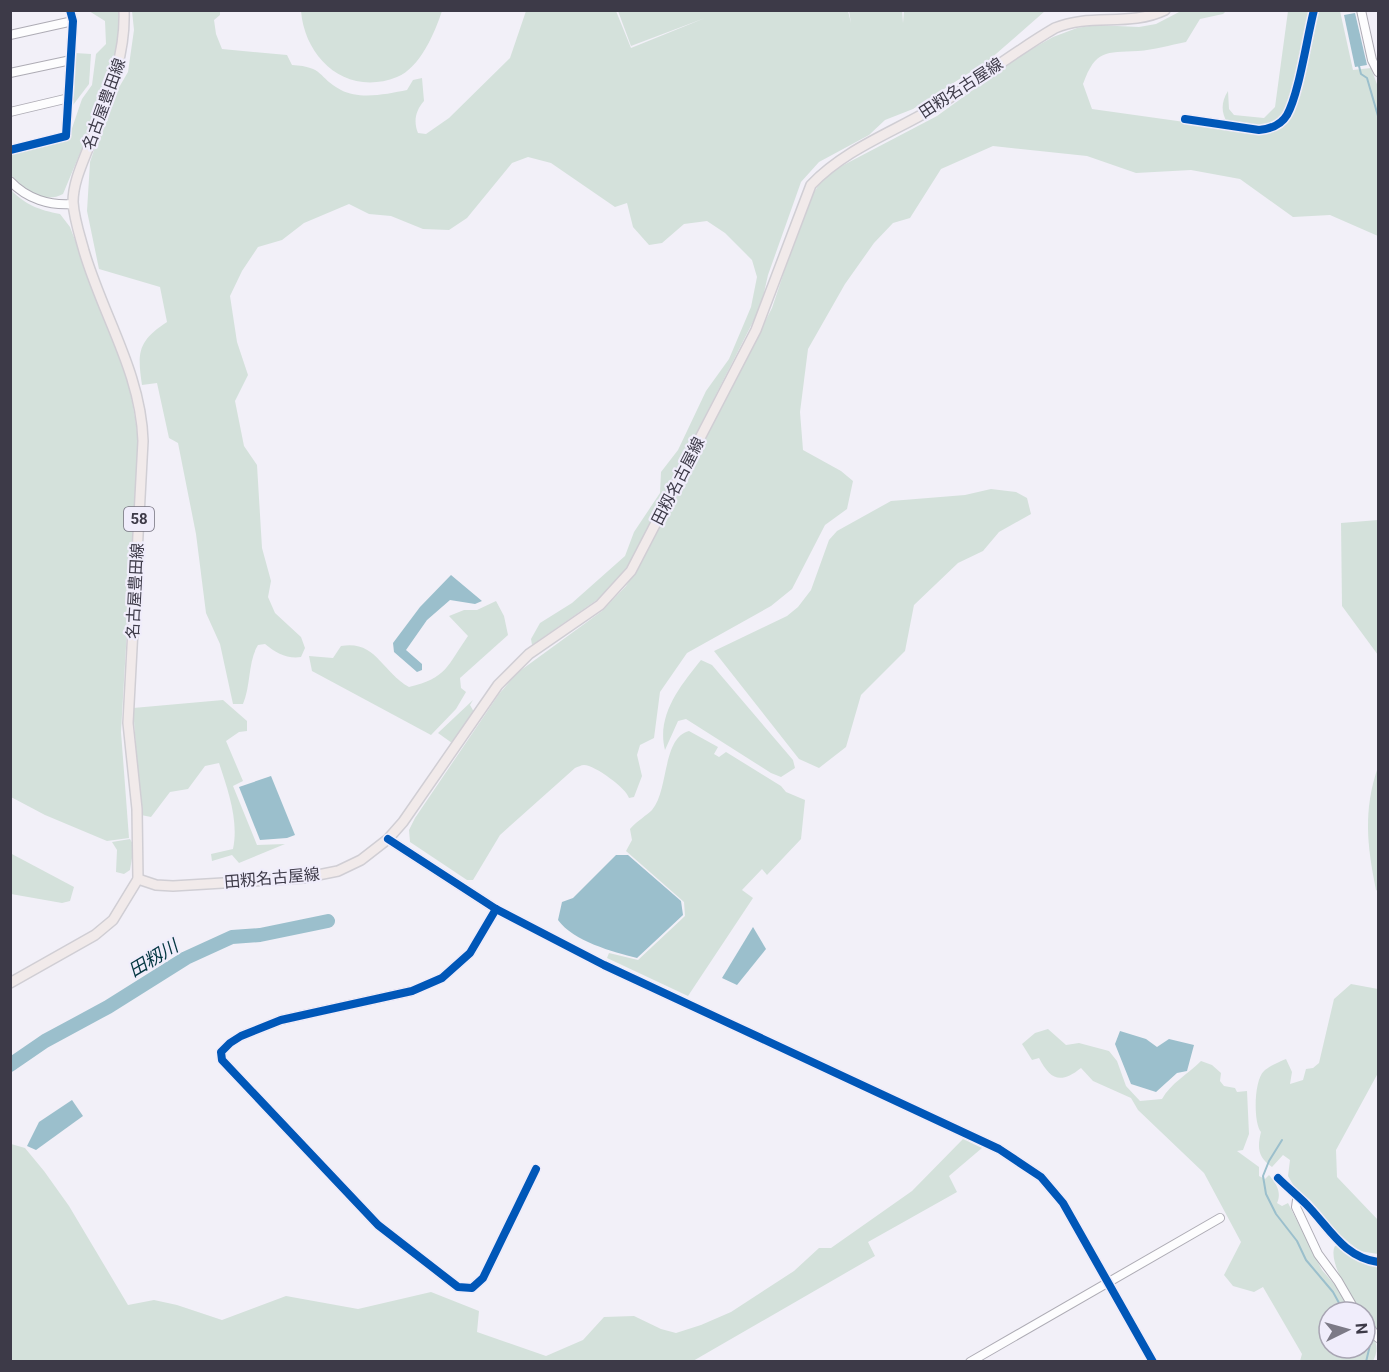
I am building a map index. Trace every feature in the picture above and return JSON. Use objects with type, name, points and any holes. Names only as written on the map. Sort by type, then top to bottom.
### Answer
[{"type":"main road","name":"名古屋豊田線","points":[[124,10],[124,44],[120,64],[79,171],[73,204],[90,271],[137,390],[142,411],[143,441],[128,723],[138,838],[138,879]]},
{"type":"main road","name":"田籾名古屋線","points":[[138,879],[156,885],[173,886],[303,878],[338,871],[361,860],[388,839],[498,685],[513,668],[600,605],[631,571],[756,330],[811,185],[824,172],[848,155],[931,109],[1055,28],[1073,20],[1127,20],[1166,10]]},
{"type":"main road","points":[[10,983],[95,935],[113,920],[138,879]]},
{"type":"street","points":[[10,150],[66,136],[73,21],[70,10]]},
{"type":"street","points":[[1185,119],[1259,130],[1267,130],[1282,121],[1291,104],[1314,10]]},
{"type":"street","points":[[1361,10],[1372,60],[1378,72]]},
{"type":"street","points":[[10,35],[73,21]]},
{"type":"street","points":[[10,73],[71,60]]},
{"type":"street","points":[[10,112],[69,98]]},
{"type":"street","points":[[10,181],[33,198],[58,205],[73,204]]},
{"type":"street","points":[[388,839],[496,909],[604,965],[1026,1164],[1041,1177],[1063,1203],[1154,1362]]},
{"type":"street","points":[[496,909],[470,953],[442,978],[412,991],[281,1020],[230,1043],[221,1052],[222,1060],[378,1225],[458,1287],[472,1288],[483,1278],[536,1169]]},
{"type":"street","points":[[1278,1178],[1301,1200],[1333,1238],[1365,1260],[1378,1262]]},
{"type":"street","points":[[1301,1200],[1297,1200],[1296,1208],[1317,1254],[1338,1281],[1349,1300]]},
{"type":"street","points":[[970,1362],[1220,1218]]},
{"type":"shaded area","points":[[301,10],[442,11],[431,39],[413,66],[397,77],[379,82],[361,82],[346,78],[332,70],[320,58],[304,28]]},
{"type":"shaded area","points":[[902,10],[903,23],[904,11],[1045,11],[989,60],[913,109],[885,120],[869,135],[819,162],[801,182],[768,275],[761,306],[634,556],[616,583],[601,597],[532,645],[531,639],[540,623],[572,603],[625,556],[634,532],[660,493],[661,472],[678,450],[706,391],[729,359],[751,307],[757,277],[752,260],[725,233],[707,221],[684,224],[662,243],[649,245],[633,227],[627,203],[615,207],[551,163],[528,157],[512,163],[467,218],[449,230],[423,229],[391,216],[369,214],[349,204],[304,223],[282,240],[258,247],[242,271],[230,296],[237,342],[248,375],[235,401],[244,446],[257,465],[262,548],[271,581],[268,597],[275,613],[301,637],[305,648],[301,657],[291,657],[278,653],[265,644],[258,645],[243,704],[233,704],[220,644],[206,613],[196,534],[178,443],[169,438],[157,383],[142,385],[140,356],[142,348],[150,335],[167,322],[160,287],[99,269],[87,211],[90,162],[111,101],[128,72],[134,30],[132,11],[220,11],[220,15],[214,20],[222,49],[287,55],[292,65],[316,70],[333,85],[348,93],[374,95],[407,90],[413,80],[422,78],[424,101],[417,112],[416,124],[418,133],[426,134],[449,118],[510,58],[526,11],[616,11],[631,48],[705,18],[631,46],[618,11],[848,11],[851,23],[849,11]]},
{"type":"shaded area","points":[[89,11],[118,11],[120,39],[113,74],[63,194],[48,198],[34,194],[11,175],[10,153],[69,137],[82,99],[92,85],[96,54],[106,44],[105,21]]},
{"type":"shaded area","points":[[1181,11],[1226,11],[1223,14],[1200,19],[1186,42],[1150,50],[1110,53],[1097,59],[1092,64],[1083,84],[1092,109],[1263,133],[1283,127],[1296,102],[1317,11],[1340,11],[1353,70],[1371,68],[1378,87],[1378,236],[1330,215],[1293,217],[1240,179],[1191,170],[1136,173],[1087,156],[993,146],[941,169],[910,218],[893,223],[874,243],[845,284],[808,349],[800,412],[803,450],[841,471],[853,481],[847,509],[825,525],[792,589],[771,606],[687,653],[660,692],[654,738],[640,745],[637,755],[642,776],[634,797],[629,798],[617,784],[589,766],[575,768],[500,835],[473,880],[467,880],[410,842],[409,830],[415,818],[499,694],[517,673],[602,611],[626,586],[645,556],[772,308],[796,236],[811,197],[818,186],[834,170],[937,116],[1021,55],[1053,37],[1077,28],[1095,25],[1139,27],[1156,24]]},
{"type":"shaded area","points":[[1288,11],[1312,11],[1287,110],[1280,118],[1267,126],[1253,127],[1227,122],[1223,107],[1228,91],[1229,109],[1234,115],[1264,118],[1275,107]]},
{"type":"shaded area","points":[[75,53],[91,54],[89,84],[70,109]]},
{"type":"shaded area","points":[[11,190],[33,206],[60,214],[70,227],[112,332],[134,413],[138,441],[121,732],[129,838],[107,841],[45,815],[11,797]]},
{"type":"shaded area","points":[[991,489],[1016,492],[1027,498],[1031,514],[999,532],[983,551],[958,563],[914,605],[905,651],[861,695],[846,747],[819,768],[799,759],[714,651],[787,616],[798,607],[811,590],[829,540],[837,531],[891,501],[965,495]]},
{"type":"shaded area","points":[[1378,520],[1378,655],[1342,606],[1341,523]]},
{"type":"shaded area","points":[[496,601],[504,616],[508,635],[460,678],[461,688],[466,692],[456,709],[431,735],[312,671],[309,656],[333,658],[341,646],[353,645],[371,652],[391,673],[409,687],[422,683],[439,675],[445,669],[468,636],[449,616],[464,610],[477,610]]},
{"type":"shaded area","points":[[701,660],[712,665],[793,760],[795,768],[781,777],[771,773],[686,719],[678,721],[665,750],[663,737],[667,713],[678,690]]},
{"type":"shaded area","points":[[223,700],[247,721],[247,731],[239,732],[226,741],[243,781],[233,786],[257,845],[285,844],[239,863],[232,855],[212,861],[211,854],[233,849],[235,828],[232,806],[219,763],[205,766],[188,789],[170,792],[151,817],[141,815],[133,708]]},
{"type":"shaded area","points":[[473,700],[470,705],[474,712],[452,743],[438,733]]},
{"type":"shaded area","points":[[689,731],[718,747],[714,754],[719,757],[726,752],[781,786],[786,792],[805,800],[801,839],[767,875],[762,869],[742,890],[753,898],[688,996],[607,958],[609,953],[638,960],[685,916],[684,902],[626,851],[632,840],[630,829],[652,810],[657,801],[674,743]]},
{"type":"shaded area","points":[[1378,767],[1378,891],[1370,858],[1368,813]]},
{"type":"shaded area","points":[[130,839],[134,846],[130,870],[124,874],[116,872],[117,850],[112,842]]},
{"type":"shaded area","points":[[10,853],[74,887],[70,901],[62,903],[11,894]]},
{"type":"shaded area","points":[[1351,984],[1378,989],[1378,1073],[1336,1150],[1337,1177],[1378,1220],[1378,1254],[1359,1251],[1327,1224],[1311,1201],[1295,1188],[1288,1176],[1290,1160],[1283,1155],[1272,1167],[1261,1156],[1259,1147],[1261,1132],[1258,1127],[1256,1101],[1261,1076],[1269,1067],[1286,1059],[1292,1072],[1290,1084],[1303,1080],[1306,1069],[1313,1068],[1319,1063],[1334,999]]},
{"type":"shaded area","points":[[1048,1029],[1066,1045],[1079,1043],[1109,1051],[1117,1061],[1126,1086],[1140,1101],[1162,1099],[1175,1083],[1201,1061],[1212,1065],[1221,1073],[1220,1081],[1224,1086],[1235,1088],[1237,1092],[1247,1091],[1249,1134],[1243,1150],[1237,1151],[1259,1167],[1259,1176],[1265,1179],[1269,1175],[1274,1181],[1279,1191],[1277,1203],[1282,1206],[1288,1203],[1322,1270],[1344,1300],[1317,1300],[1317,1360],[1373,1361],[1300,1361],[1302,1354],[1263,1287],[1254,1292],[1233,1286],[1224,1275],[1241,1242],[1204,1173],[1138,1110],[1131,1098],[1093,1081],[1081,1068],[1061,1078],[1047,1071],[1039,1058],[1032,1060],[1022,1044],[1035,1033]]},
{"type":"shaded area","points":[[963,1139],[982,1148],[949,1176],[957,1192],[868,1242],[875,1256],[693,1361],[11,1361],[11,1144],[25,1148],[44,1171],[69,1206],[128,1305],[154,1300],[222,1320],[286,1296],[358,1309],[431,1292],[479,1311],[477,1332],[546,1356],[583,1340],[604,1317],[634,1316],[661,1329],[676,1333],[731,1312],[794,1271],[819,1248],[831,1248],[912,1191]]},
{"type":"shaded area","points":[[1335,1246],[1339,1246],[1358,1261],[1378,1266],[1378,1330],[1377,1300],[1352,1300],[1337,1270],[1333,1253]]},
{"type":"water","points":[[1355,13],[1367,65],[1355,67],[1344,15]]},
{"type":"water","points":[[451,575],[482,601],[475,604],[450,600],[427,620],[406,650],[422,664],[422,670],[417,672],[394,652],[393,643],[420,607]]},
{"type":"water","points":[[271,776],[295,835],[287,838],[260,840],[239,787]]},
{"type":"water","points":[[616,855],[628,855],[681,901],[683,915],[637,958],[583,940],[558,920],[562,902],[573,898]]},
{"type":"water","points":[[753,927],[766,949],[737,985],[722,978]]},
{"type":"water","points":[[1120,1031],[1146,1039],[1157,1047],[1169,1039],[1194,1045],[1187,1071],[1177,1073],[1156,1092],[1131,1084],[1115,1044]]},
{"type":"water","points":[[72,1100],[83,1116],[36,1150],[27,1146],[39,1122]]},
{"type":"waterway","points":[[1359,66],[1361,74],[1367,78],[1378,116]]},
{"type":"waterway","name":"田籾川","points":[[10,1065],[45,1041],[108,1007],[186,958],[232,937],[260,935],[328,921]]},
{"type":"waterway","points":[[1282,1140],[1263,1176],[1266,1194],[1276,1214],[1297,1241],[1306,1260],[1337,1300]]},
{"type":"cycle path","points":[[10,150],[66,136],[73,21],[70,10]]},
{"type":"cycle path","points":[[1185,119],[1259,130],[1282,121],[1287,115],[1295,94],[1314,10]]},
{"type":"cycle path","points":[[388,839],[496,909],[604,965],[999,1149],[1041,1177],[1063,1203],[1153,1362]]},
{"type":"cycle path","points":[[496,909],[470,953],[442,978],[412,991],[281,1020],[241,1036],[230,1043],[221,1052],[222,1060],[378,1225],[458,1287],[472,1288],[483,1278],[536,1169]]},
{"type":"cycle path","points":[[1278,1178],[1306,1204],[1346,1248],[1366,1259],[1378,1262]]}]
